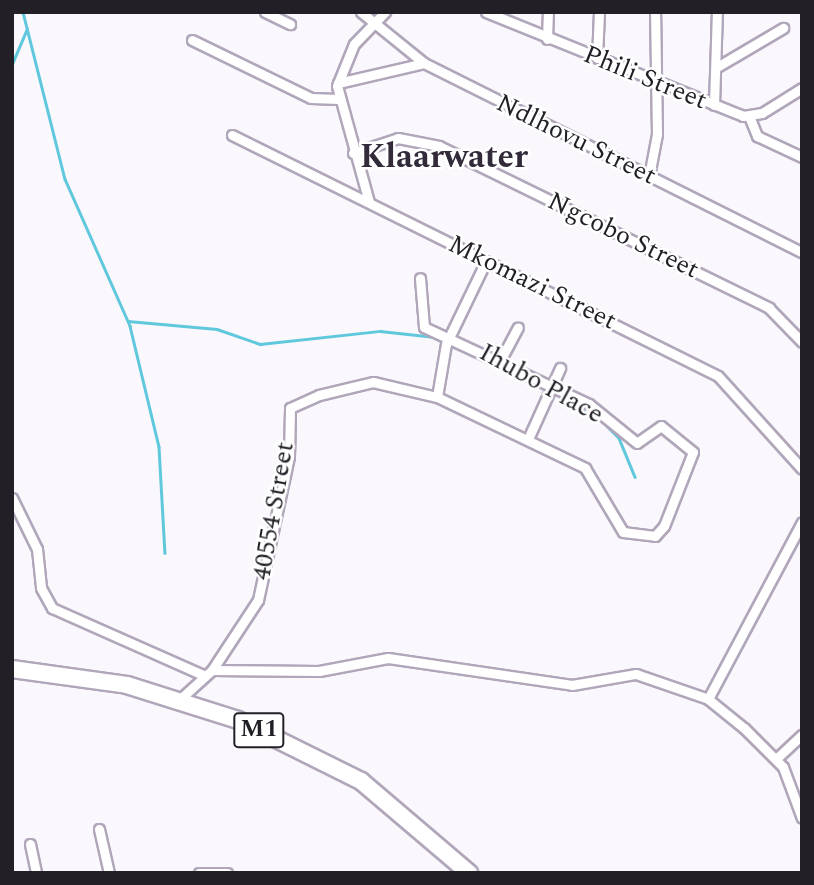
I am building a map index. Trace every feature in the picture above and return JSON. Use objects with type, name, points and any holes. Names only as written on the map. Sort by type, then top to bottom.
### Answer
[{"type":"highway","name":"M1","points":[[12,669],[179,700],[287,742],[361,781],[469,873]]},
{"type":"street","points":[[265,12],[290,24]]},
{"type":"street","name":"Ndlhovu Street","points":[[361,12],[371,24],[424,63],[802,252]]},
{"type":"street","points":[[369,202],[339,99],[338,83],[343,63],[371,24],[385,12]]},
{"type":"street","points":[[547,39],[548,12]]},
{"type":"street","points":[[597,58],[600,12]]},
{"type":"street","points":[[649,176],[656,83],[654,12]]},
{"type":"street","points":[[714,106],[717,12]]},
{"type":"street","name":"Phili Street","points":[[493,14],[656,83],[749,117]]},
{"type":"street","points":[[717,67],[783,28]]},
{"type":"street","points":[[192,40],[311,98],[339,99]]},
{"type":"street","points":[[338,83],[424,63]]},
{"type":"street","points":[[802,88],[749,117],[757,136],[802,157]]},
{"type":"street","name":"Mkomazi Street","points":[[232,135],[718,376],[802,469]]},
{"type":"street","name":"Ngcobo Street","points":[[353,152],[398,138],[439,146],[769,308],[802,342]]},
{"type":"street","points":[[486,261],[450,335],[437,397],[528,439],[561,368]]},
{"type":"street","name":"Ihubo Place","points":[[420,278],[420,323],[450,335],[589,404],[637,443],[661,426],[693,452],[693,465],[660,534],[623,532],[593,474],[528,439]]},
{"type":"street","points":[[500,361],[518,327]]},
{"type":"street","name":"40554 Street","points":[[212,670],[258,600],[289,457],[290,408],[373,382],[437,397]]},
{"type":"street","points":[[12,498],[37,550],[41,589],[52,608],[203,675]]},
{"type":"street","points":[[708,699],[802,522]]},
{"type":"street","points":[[179,700],[203,675],[212,670],[319,671],[405,657],[572,685],[636,674],[708,699],[777,758],[802,818]]},
{"type":"street","points":[[777,758],[802,735]]},
{"type":"street","points":[[99,830],[109,873]]},
{"type":"street","points":[[30,844],[36,873]]},
{"type":"street","points":[[199,873],[227,873]]},
{"type":"waterway","points":[[23,12],[65,179],[130,326],[159,447],[165,553]]},
{"type":"waterway","points":[[12,64],[27,29]]},
{"type":"waterway","points":[[128,321],[217,329],[260,344],[380,331],[435,337]]},
{"type":"waterway","points":[[554,392],[598,417],[619,438],[635,477]]},
{"type":"district","name":"Klaarwater","points":[[444,158]]}]
